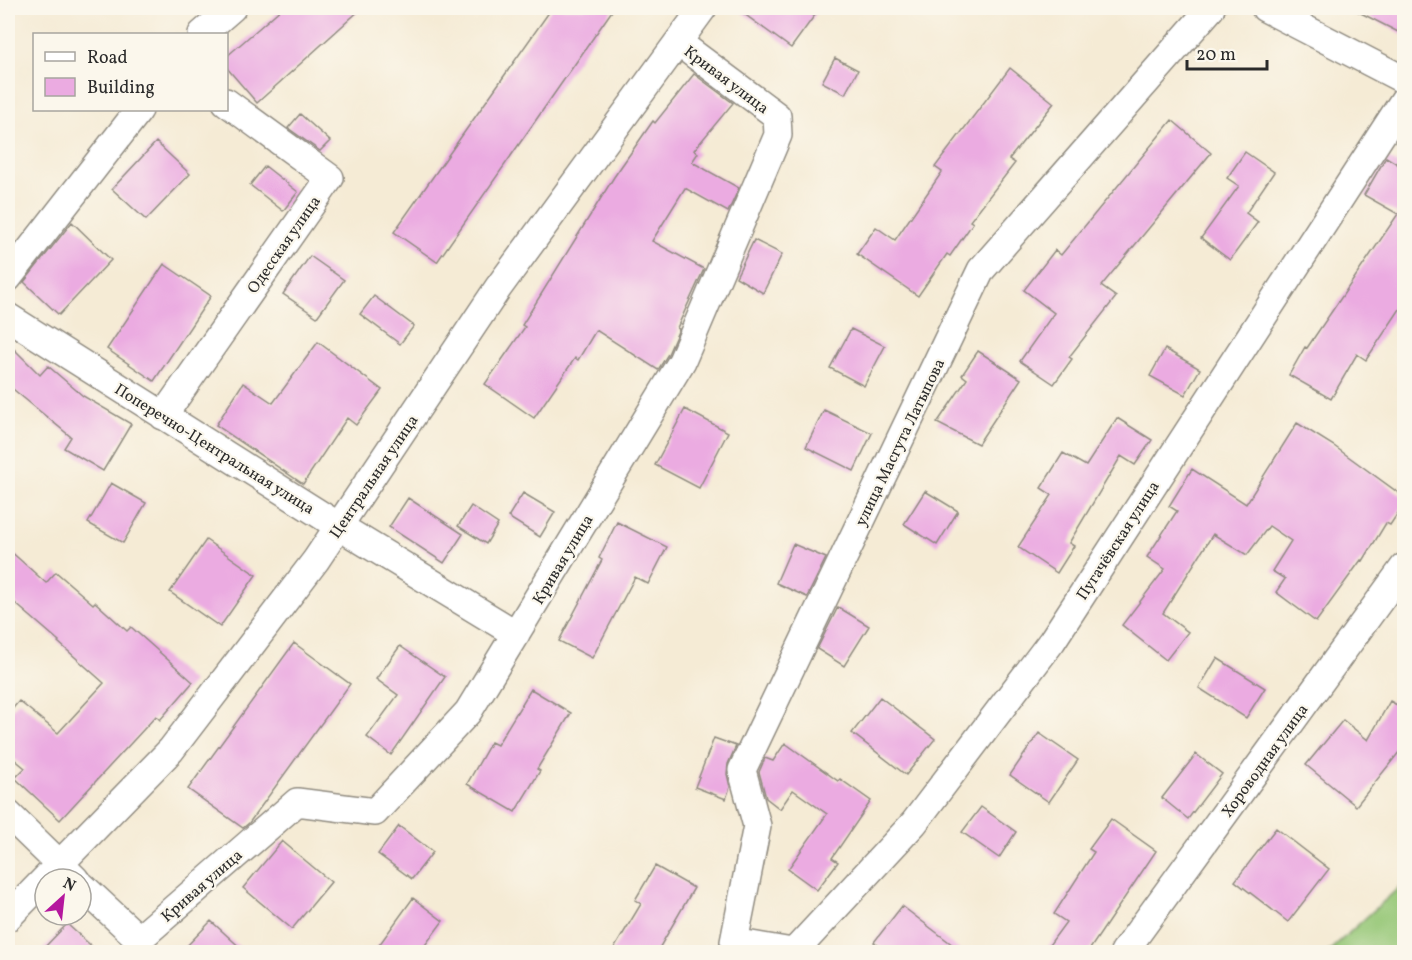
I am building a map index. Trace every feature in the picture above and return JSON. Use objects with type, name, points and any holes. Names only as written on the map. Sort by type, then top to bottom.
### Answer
[{"type":"street","points":[[203,33],[232,8]]},
{"type":"street","name":"Центральная улица","points":[[71,867],[171,750],[340,526],[498,288],[703,8]]},
{"type":"street","name":"улица Масгута Латыпова","points":[[728,947],[757,826],[742,770],[981,270],[1211,8]]},
{"type":"street","points":[[1264,8],[1404,80]]},
{"type":"street","name":"Кривая улица","points":[[136,946],[297,802],[375,812],[468,712],[682,361],[778,135],[777,116],[679,43]]},
{"type":"street","name":"Пугачёвская улица","points":[[793,952],[914,823],[1052,641],[1404,100]]},
{"type":"street","name":"Одесская улица","points":[[162,416],[330,178],[228,103]]},
{"type":"street","points":[[8,278],[138,111]]},
{"type":"street","name":"Поперечно-Центральная улица","points":[[8,317],[162,416],[516,634]]},
{"type":"street","name":"Хороводная улица","points":[[1124,952],[1404,567]]},
{"type":"street","points":[[8,814],[62,867]]},
{"type":"street","name":"Центральная улица","points":[[8,917],[33,898]]},
{"type":"street","points":[[93,898],[136,946]]},
{"type":"street","points":[[728,947],[793,952]]},
{"type":"green space","points":[[1404,883],[1404,952],[1328,952]]},
{"type":"building","points":[[282,8],[362,8],[257,103],[228,69],[228,55]]},
{"type":"building","points":[[552,8],[614,8],[437,262],[394,232]]},
{"type":"building","points":[[736,8],[820,8],[791,48]]},
{"type":"building","points":[[1351,8],[1404,8],[1404,35]]},
{"type":"building","points":[[835,58],[858,70],[845,94],[822,82]]},
{"type":"building","points":[[1010,68],[1054,103],[1009,159],[1015,163],[970,221],[973,223],[950,256],[947,254],[918,296],[857,254],[876,227],[895,240],[942,172],[935,167]]},
{"type":"building","points":[[694,74],[733,103],[694,150],[698,153],[692,162],[739,188],[728,212],[685,188],[652,241],[704,269],[677,328],[679,329],[668,354],[658,370],[596,330],[578,360],[575,358],[534,418],[485,384],[525,327],[522,325],[614,177],[653,121],[655,123]]},
{"type":"building","points":[[300,114],[330,141],[320,151],[288,128]]},
{"type":"building","points":[[1172,120],[1211,153],[1101,286],[1116,297],[1069,357],[1072,359],[1054,384],[1020,361],[1054,313],[1024,290],[1055,250],[1061,255]]},
{"type":"building","points":[[156,142],[190,174],[146,220],[112,189]]},
{"type":"building","points":[[1245,152],[1274,172],[1246,213],[1258,222],[1230,260],[1201,238],[1239,186],[1227,178]]},
{"type":"building","points":[[1386,157],[1404,168],[1404,303],[1366,360],[1357,354],[1331,399],[1289,375],[1305,347],[1307,348],[1398,214],[1364,195]]},
{"type":"building","points":[[265,166],[298,192],[283,211],[250,185]]},
{"type":"building","points":[[72,222],[111,260],[59,315],[24,282]]},
{"type":"building","points":[[754,240],[782,254],[763,293],[736,277]]},
{"type":"building","points":[[310,256],[344,280],[317,317],[283,294]]},
{"type":"building","points":[[164,264],[211,296],[154,381],[107,349]]},
{"type":"building","points":[[374,296],[414,326],[400,344],[360,314]]},
{"type":"building","points":[[851,329],[885,346],[864,386],[830,368]]},
{"type":"building","points":[[318,342],[382,390],[356,425],[347,418],[303,484],[216,425],[243,383],[273,403]]},
{"type":"building","points":[[8,343],[40,375],[48,366],[83,396],[131,424],[103,471],[64,448],[71,437],[8,385]]},
{"type":"building","points":[[1165,349],[1200,369],[1185,395],[1150,376]]},
{"type":"building","points":[[978,351],[1021,379],[978,444],[937,423],[967,379],[962,375]]},
{"type":"building","points":[[685,409],[728,432],[699,488],[655,465]]},
{"type":"building","points":[[824,410],[872,433],[854,471],[806,447]]},
{"type":"building","points":[[1117,418],[1152,440],[1135,465],[1121,456],[1069,543],[1074,546],[1057,573],[1018,547],[1052,495],[1041,488],[1063,453],[1086,466]]},
{"type":"building","points":[[1297,423],[1334,446],[1404,497],[1404,504],[1390,525],[1386,523],[1363,561],[1361,560],[1316,622],[1276,592],[1285,579],[1272,571],[1291,541],[1269,526],[1247,555],[1213,534],[1163,613],[1188,632],[1166,660],[1122,625],[1165,569],[1147,557],[1177,511],[1169,506],[1192,469],[1246,504]]},
{"type":"building","points":[[111,483],[146,503],[123,543],[88,523]]},
{"type":"building","points":[[925,491],[958,511],[937,545],[904,524]]},
{"type":"building","points":[[523,493],[555,512],[540,537],[508,517]]},
{"type":"building","points":[[408,498],[463,534],[444,563],[389,527]]},
{"type":"building","points":[[471,506],[498,524],[486,544],[458,526]]},
{"type":"building","points":[[617,522],[667,547],[648,584],[635,577],[592,658],[559,641],[602,560],[599,558]]},
{"type":"building","points":[[206,540],[256,575],[220,627],[170,592]]},
{"type":"building","points":[[793,544],[826,558],[807,597],[776,583]]},
{"type":"building","points":[[8,549],[46,583],[56,572],[93,604],[95,602],[127,631],[131,627],[193,682],[160,720],[156,716],[60,820],[15,778],[25,768],[8,754],[8,714],[19,701],[58,733],[104,683],[8,597]]},
{"type":"building","points":[[838,607],[869,626],[844,666],[817,649]]},
{"type":"building","points":[[294,643],[350,684],[249,823],[243,828],[188,789]]},
{"type":"building","points":[[400,646],[445,677],[391,755],[367,737],[398,695],[376,679]]},
{"type":"building","points":[[1217,658],[1265,688],[1246,718],[1199,688]]},
{"type":"building","points":[[531,689],[571,713],[537,769],[540,771],[515,812],[467,784],[491,742],[497,745]]},
{"type":"building","points":[[880,697],[935,739],[906,775],[852,733]]},
{"type":"building","points":[[1390,701],[1404,709],[1404,746],[1356,806],[1306,765],[1343,720],[1368,740]]},
{"type":"building","points":[[1039,733],[1078,760],[1049,802],[1010,775]]},
{"type":"building","points":[[714,738],[736,746],[728,764],[727,774],[730,787],[726,799],[695,787]]},
{"type":"building","points":[[785,743],[838,781],[840,779],[871,801],[832,858],[838,862],[817,890],[788,869],[827,814],[793,790],[780,809],[766,798],[759,772],[765,758],[773,761]]},
{"type":"building","points":[[1196,754],[1222,774],[1188,819],[1162,798]]},
{"type":"building","points":[[981,807],[1016,832],[999,858],[962,832]]},
{"type":"building","points":[[1111,819],[1156,851],[1088,952],[1044,952],[1066,922],[1054,914],[1094,852],[1089,849]]},
{"type":"building","points":[[399,826],[433,852],[412,879],[378,854]]},
{"type":"building","points":[[1276,828],[1329,869],[1288,922],[1235,881]]},
{"type":"building","points":[[282,841],[331,882],[292,929],[243,888]]},
{"type":"building","points":[[655,866],[694,888],[657,952],[612,952],[641,904],[635,900]]},
{"type":"building","points":[[413,898],[443,921],[420,952],[374,952]]},
{"type":"building","points":[[902,906],[962,952],[888,952],[874,942]]},
{"type":"building","points":[[211,921],[245,952],[181,952]]},
{"type":"building","points":[[64,927],[70,927],[98,952],[40,952]]}]
